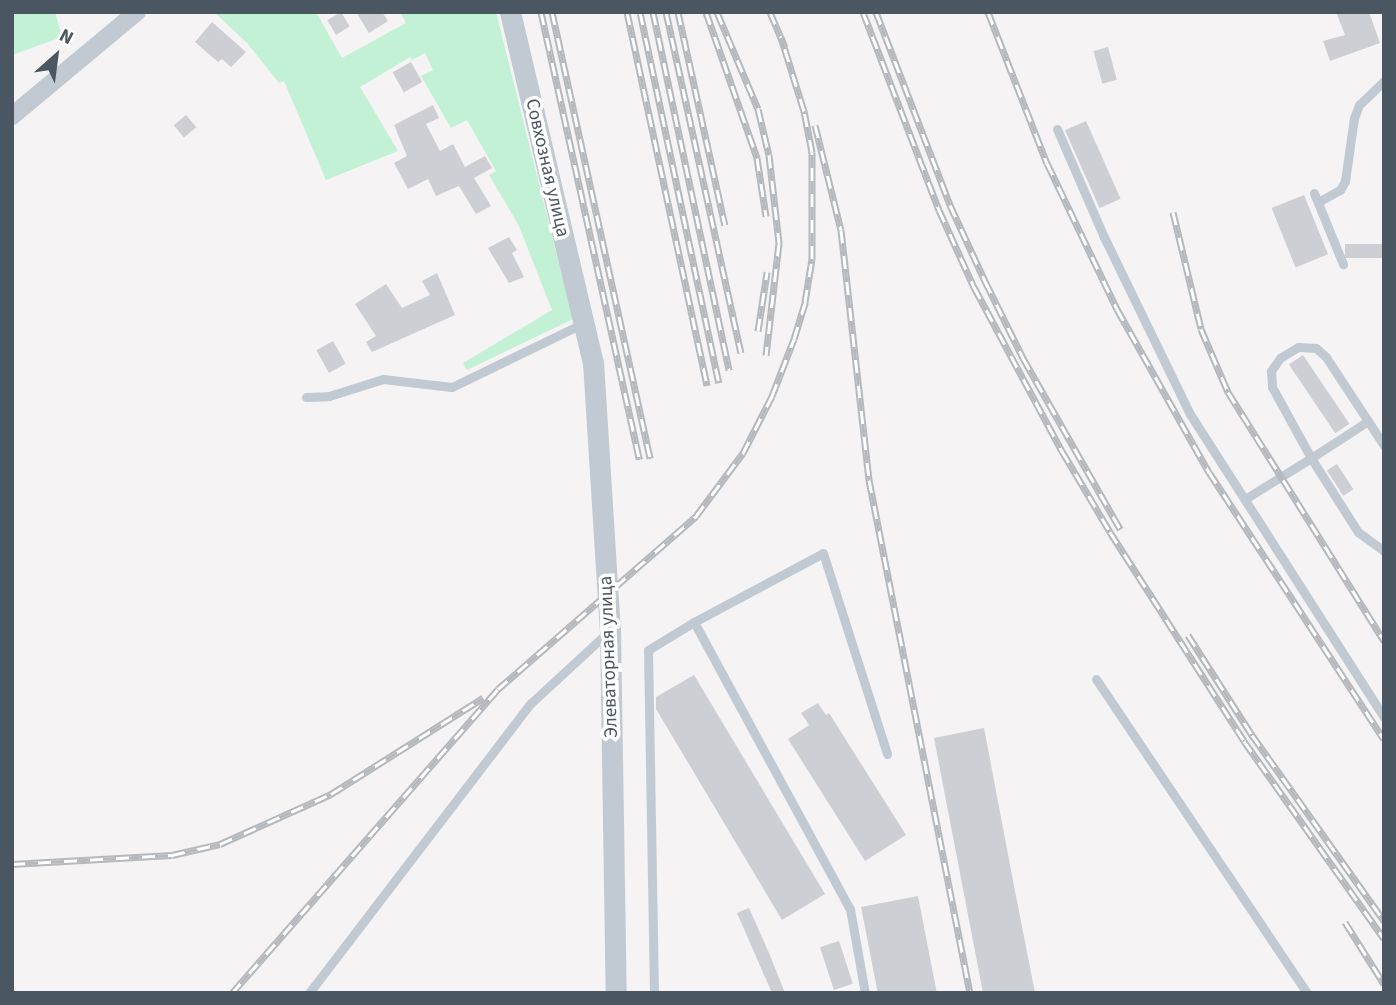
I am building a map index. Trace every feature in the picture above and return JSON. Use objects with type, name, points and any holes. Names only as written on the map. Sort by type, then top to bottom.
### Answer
[{"type":"street","points":[[12,116],[137,12]]},
{"type":"street","name":"Совхозная улица","points":[[510,12],[584,323]]},
{"type":"street","name":"Элеваторная улица","points":[[584,323],[593,362],[610,630],[615,993]]},
{"type":"lane","points":[[1343,264],[1316,197],[1340,190],[1345,181],[1353,118],[1359,105],[1384,81]]},
{"type":"lane","points":[[1057,130],[1104,237],[1190,414],[1384,716]]},
{"type":"lane","points":[[306,397],[329,396],[383,379],[452,387],[584,323]]},
{"type":"lane","points":[[1384,446],[1326,357],[1316,348],[1298,347],[1280,358],[1271,371],[1272,387],[1311,458],[1357,532],[1384,551]]},
{"type":"lane","points":[[1245,499],[1368,421]]},
{"type":"lane","points":[[654,993],[648,650],[823,552],[887,754]]},
{"type":"lane","points":[[695,622],[850,909],[865,993]]},
{"type":"lane","points":[[309,993],[530,704],[610,630]]},
{"type":"lane","points":[[1096,679],[1307,993]]},
{"type":"green space","points":[[12,12],[55,12],[62,37],[12,55]]},
{"type":"green space","points":[[214,12],[316,12],[342,58],[406,23],[400,12],[496,12],[573,319],[467,370],[463,363],[552,310],[518,224],[489,175],[496,171],[467,120],[451,128],[421,76],[433,70],[425,53],[412,60],[410,57],[360,87],[398,151],[326,180],[284,81],[279,83],[247,43]]},
{"type":"building","points":[[341,12],[350,27],[336,35],[327,20]]},
{"type":"building","points":[[356,12],[382,12],[388,21],[369,33]]},
{"type":"building","points":[[1336,12],[1369,12],[1380,43],[1330,61],[1323,41],[1345,35]]},
{"type":"building","points":[[212,22],[246,52],[231,67],[222,59],[218,62],[195,42]]},
{"type":"building","points":[[1108,47],[1117,80],[1102,84],[1094,51]]},
{"type":"building","points":[[411,62],[422,82],[404,92],[393,72]]},
{"type":"building","points":[[433,105],[439,118],[426,124],[440,151],[453,144],[465,167],[485,156],[492,168],[474,178],[491,206],[476,214],[459,186],[436,196],[428,179],[408,189],[394,163],[407,156],[394,125]]},
{"type":"building","points":[[186,115],[196,127],[184,138],[174,125]]},
{"type":"building","points":[[1086,121],[1121,199],[1100,208],[1065,130]]},
{"type":"building","points":[[1304,195],[1328,254],[1296,267],[1272,208]]},
{"type":"building","points":[[509,237],[517,250],[512,253],[524,277],[509,283],[488,248]]},
{"type":"building","points":[[1345,244],[1384,244],[1384,258],[1345,258]]},
{"type":"building","points":[[437,273],[455,315],[372,352],[366,342],[376,336],[355,304],[386,284],[402,308],[430,295],[422,281]]},
{"type":"building","points":[[333,341],[346,364],[329,373],[316,350]]},
{"type":"building","points":[[1303,355],[1349,424],[1335,433],[1289,365]]},
{"type":"building","points":[[1337,464],[1353,489],[1343,496],[1327,471]]},
{"type":"building","points":[[694,675],[825,894],[782,920],[656,709],[656,697]]},
{"type":"building","points":[[818,703],[826,715],[829,713],[906,835],[865,861],[788,739],[809,725],[801,713]]},
{"type":"building","points":[[984,728],[1035,993],[983,993],[934,738]]},
{"type":"building","points":[[918,896],[937,993],[878,993],[861,907]]},
{"type":"building","points":[[749,908],[785,993],[772,993],[737,913]]},
{"type":"building","points":[[839,941],[853,984],[834,990],[820,947]]},
{"type":"railway","points":[[541,12],[639,459]]},
{"type":"railway","points":[[552,12],[650,458]]},
{"type":"railway","points":[[627,12],[707,386]]},
{"type":"railway","points":[[640,12],[719,383]]},
{"type":"railway","points":[[653,12],[729,370]]},
{"type":"railway","points":[[666,12],[741,353]]},
{"type":"railway","points":[[678,12],[725,225]]},
{"type":"railway","points":[[706,12],[757,158],[766,216]]},
{"type":"railway","points":[[717,12],[758,109],[769,155],[779,243],[766,355]]},
{"type":"railway","points":[[770,12],[785,47]]},
{"type":"railway","points":[[863,12],[939,210],[974,287],[1062,451],[1110,532],[1244,741],[1384,939]]},
{"type":"railway","points":[[876,12],[950,205],[985,281],[1023,358],[1120,529]]},
{"type":"railway","points":[[988,12],[1047,163],[1117,309],[1209,472],[1384,739]]},
{"type":"railway","points":[[232,993],[498,689],[696,516],[743,453],[772,396],[794,339],[805,302],[812,259],[812,152],[804,111],[781,37]]},
{"type":"railway","points":[[815,125],[841,230],[869,480],[970,993]]},
{"type":"railway","points":[[1173,212],[1201,329],[1228,392],[1384,641]]},
{"type":"railway","points":[[758,331],[767,272]]},
{"type":"railway","points":[[1188,635],[1252,735],[1384,921]]},
{"type":"railway","points":[[12,864],[172,855],[220,844],[331,794],[483,698]]},
{"type":"railway","points":[[1345,922],[1384,984]]}]
